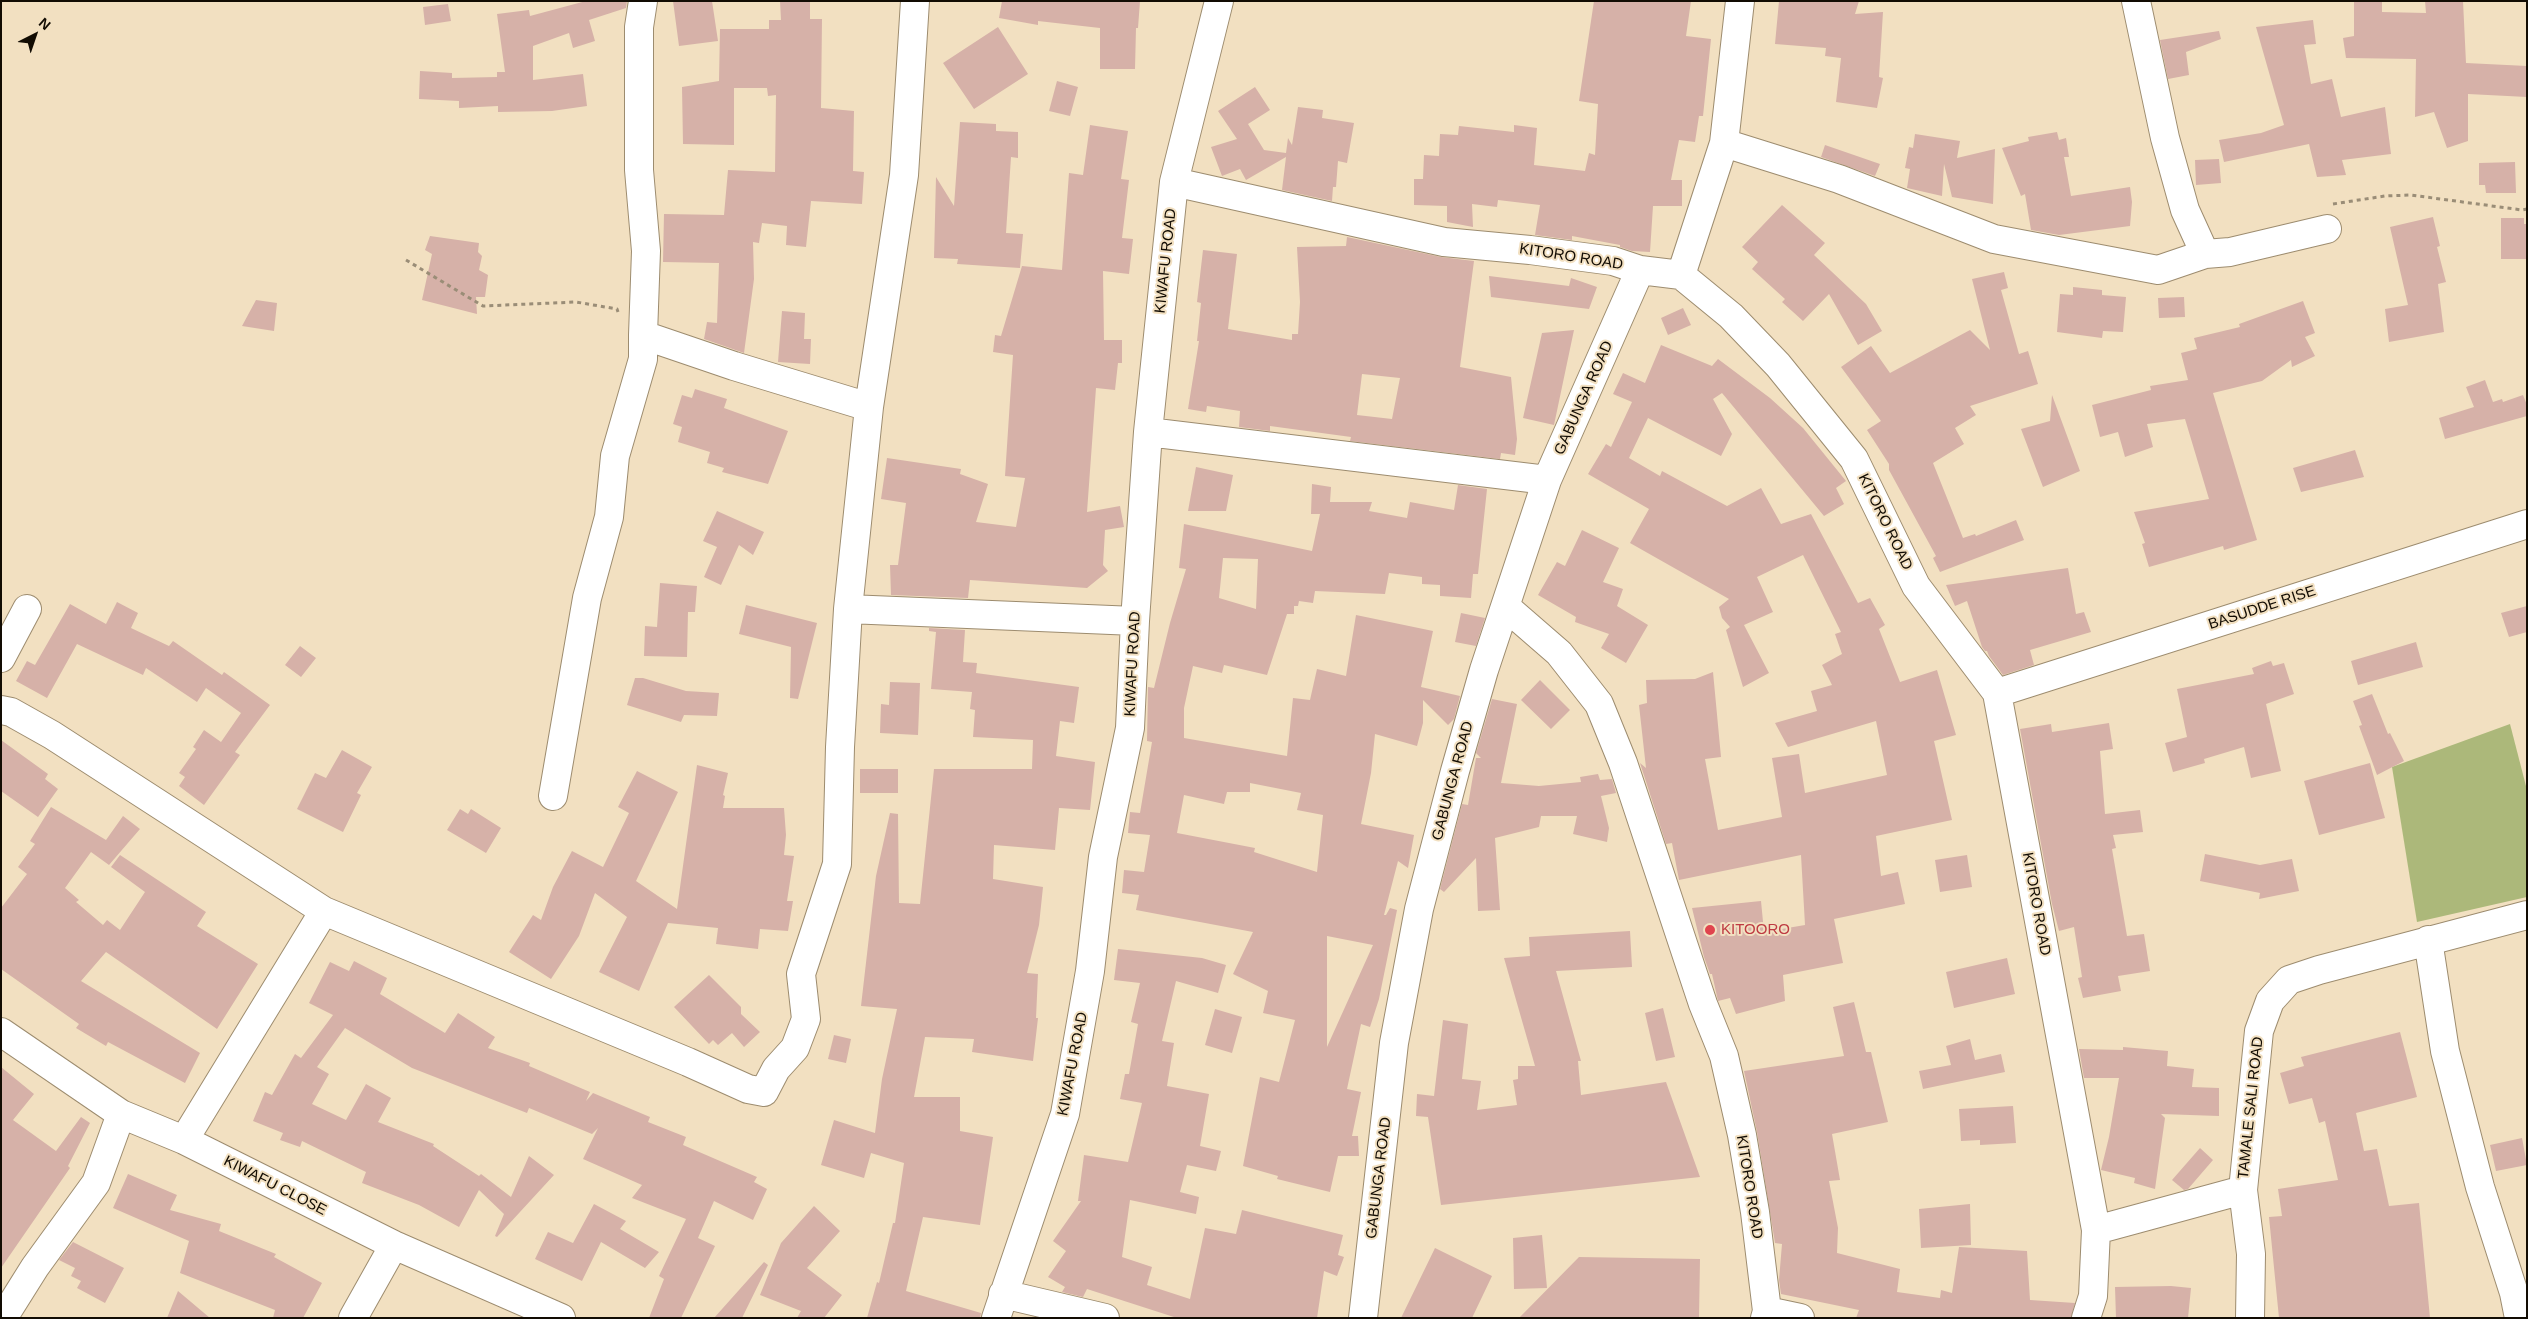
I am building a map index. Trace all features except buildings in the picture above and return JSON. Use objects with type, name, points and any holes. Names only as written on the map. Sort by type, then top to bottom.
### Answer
[{"type":"street","points":[[553,796],[586,598],[609,517],[615,456],[642,359],[646,251],[639,170],[639,28],[643,1]]},
{"type":"street","points":[[1,710],[12,712],[52,735],[324,911],[688,1062],[748,1089],[764,1092],[776,1070],[795,1048],[806,1019],[801,974],[837,864],[840,747],[848,609],[870,407],[904,175],[915,1]]},
{"type":"street","name":"KIWAFU ROAD","points":[[999,1306],[1065,1114],[1090,971],[1103,857],[1130,728],[1134,621],[1148,432],[1174,182],[1219,1]]},
{"type":"street","points":[[1681,276],[1724,144],[1740,1]]},
{"type":"street","points":[[2136,1],[2165,138],[2185,210],[2205,254]]},
{"type":"street","points":[[1724,144],[1839,179],[1994,239],[2158,270],[2205,254],[2230,252],[2328,217]]},
{"type":"street","name":"KITORO ROAD","points":[[1174,182],[1444,242],[1530,250],[1613,261],[1640,270],[1681,276],[1731,316],[1778,364],[1854,459],[1916,586],[1997,692],[2096,1230],[2093,1296],[2086,1318]]},
{"type":"street","name":"GABUNGA ROAD","points":[[1363,1318],[1394,1044],[1419,909],[1455,771],[1547,480],[1640,270]]},
{"type":"street","points":[[643,335],[734,366],[870,407]]},
{"type":"street","points":[[1148,432],[1547,480]]},
{"type":"street","name":"BASUDDE RISE","points":[[1997,692],[2527,524]]},
{"type":"street","name":"KITORO ROAD","points":[[1506,607],[1559,653],[1599,704],[1623,763],[1703,1004],[1724,1056],[1742,1134],[1755,1212],[1766,1314]]},
{"type":"street","points":[[1,658],[27,609]]},
{"type":"street","points":[[848,609],[1134,621]]},
{"type":"street","points":[[184,1140],[324,911]]},
{"type":"street","name":"TAMALE SALI ROAD","points":[[2096,1230],[2243,1190],[2259,1032],[2270,1002],[2289,980],[2428,940],[2527,915]]},
{"type":"street","points":[[2428,940],[2445,1051],[2480,1187],[2520,1301]]},
{"type":"street","name":"KIWAFU CLOSE","points":[[1,1032],[121,1114],[184,1140],[394,1245],[561,1318]]},
{"type":"street","points":[[3,1318],[35,1267],[96,1182],[121,1114]]},
{"type":"street","points":[[2243,1190],[2251,1254],[2250,1318]]},
{"type":"street","points":[[353,1318],[394,1245]]},
{"type":"street","points":[[999,1306],[1105,1318]]},
{"type":"street","points":[[1766,1314],[1800,1318]]},
{"type":"path","points":[[2328,217],[2346,200],[2411,195],[2522,210],[2527,208]]},
{"type":"path","points":[[406,260],[483,306],[576,302],[617,309],[621,317]]},
{"type":"green space","points":[[2510,724],[2527,790],[2527,897],[2417,922],[2392,767]]},
{"type":"place","name":"KITOORO","points":[[1710,930]]}]
